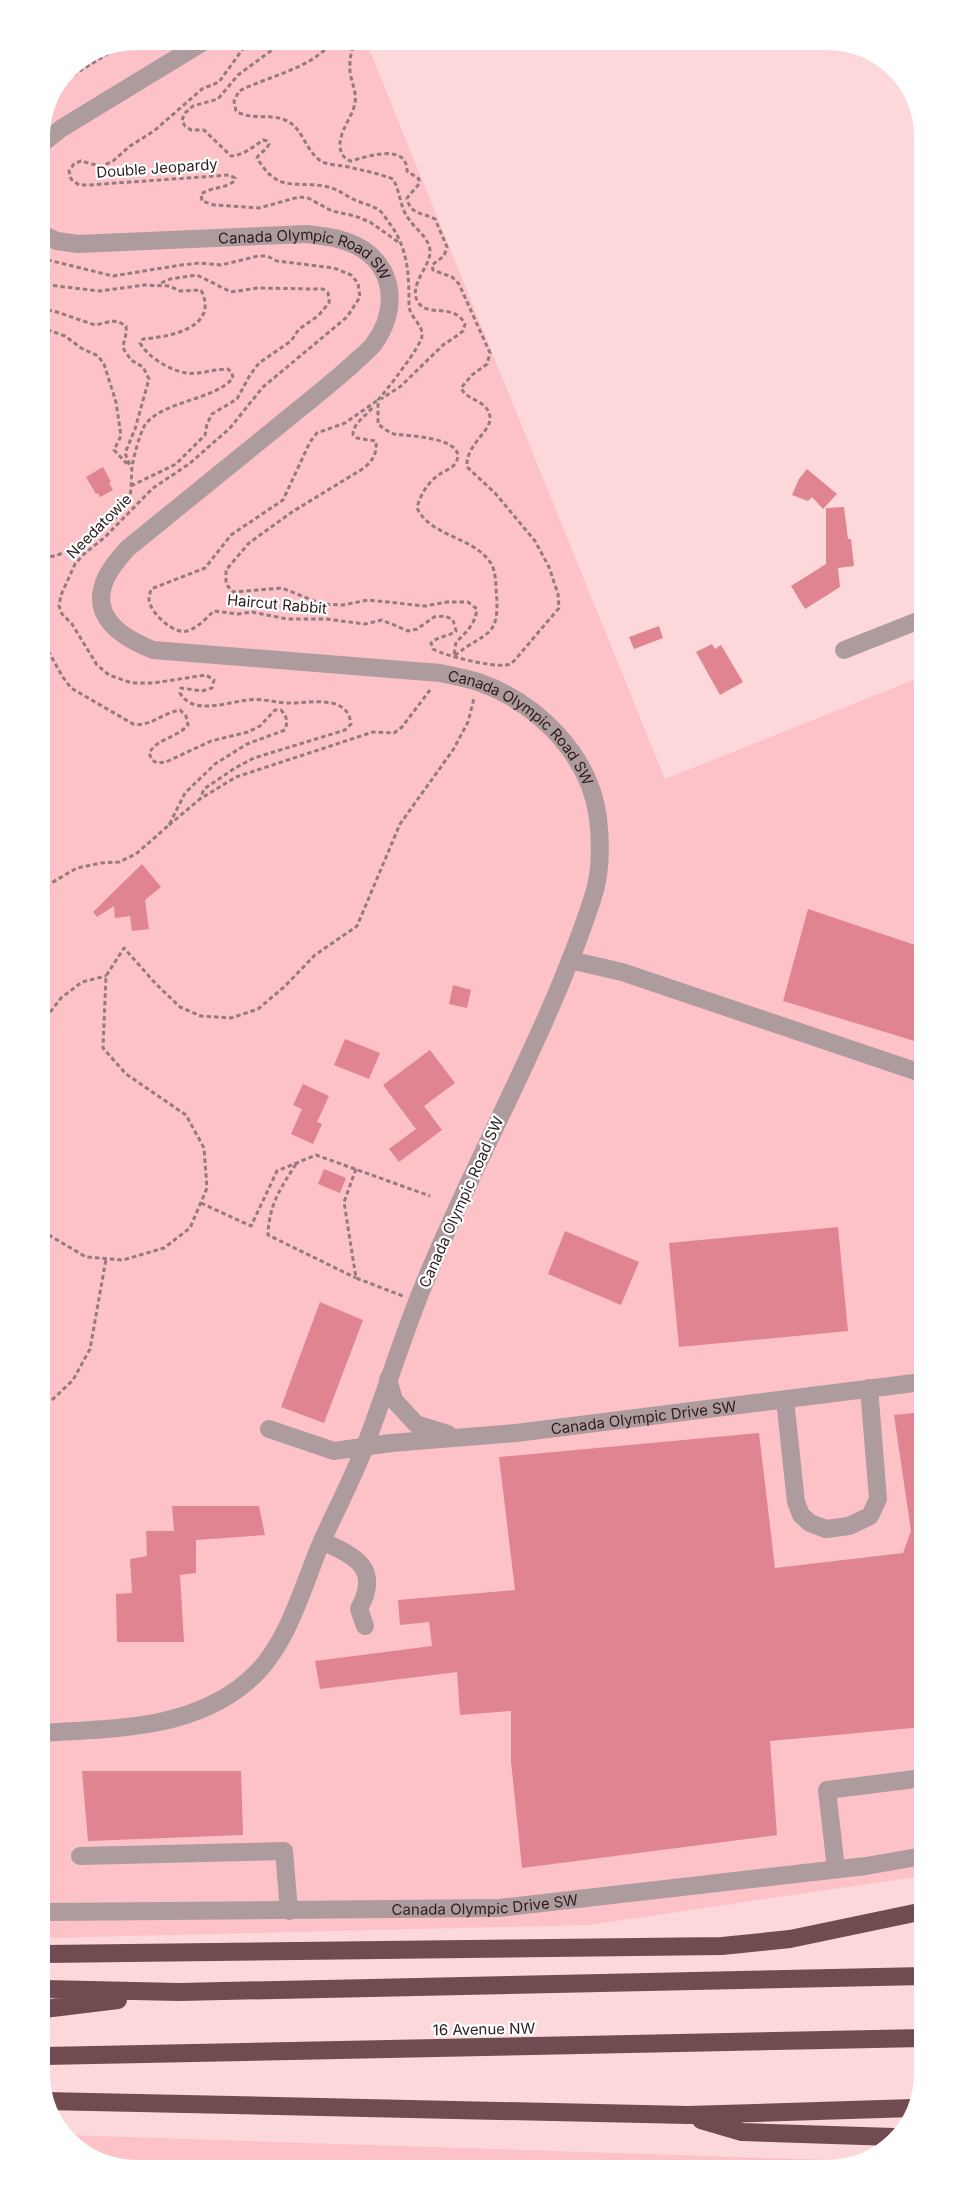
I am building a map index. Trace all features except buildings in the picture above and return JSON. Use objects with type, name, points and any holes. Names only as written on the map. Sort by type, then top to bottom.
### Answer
[{"type":"highway","points":[[50,1954],[722,1946],[790,1939],[914,1913]]},
{"type":"highway","points":[[50,1989],[179,1992],[914,1976]]},
{"type":"highway","points":[[50,2008],[179,1992]]},
{"type":"highway","name":"16 Avenue NW","points":[[50,2056],[914,2038]]},
{"type":"highway","points":[[54,2101],[688,2115],[906,2108]]},
{"type":"highway","points":[[688,2115],[742,2132],[885,2137]]},
{"type":"street","points":[[50,137],[191,49]]},
{"type":"street","name":"Canada Olympic Road SW","points":[[50,238],[78,244],[307,234],[325,236],[356,245],[378,262],[390,285],[391,300],[381,332],[372,346],[331,384],[128,548],[106,577],[101,595],[107,617],[124,637],[153,650],[440,673],[478,682],[502,692],[541,718],[561,736],[576,758],[588,780],[598,813],[600,854],[594,896],[570,960],[417,1302],[364,1448],[268,1662],[248,1682],[220,1701],[178,1719],[137,1726],[50,1732]]},
{"type":"street","points":[[844,650],[914,622]]},
{"type":"street","points":[[570,960],[622,972],[914,1071]]},
{"type":"street","points":[[388,1379],[394,1400],[416,1424],[456,1437]]},
{"type":"street","name":"Canada Olympic Drive SW","points":[[270,1429],[334,1451],[391,1443],[516,1433],[914,1383]]},
{"type":"street","points":[[785,1400],[796,1502],[801,1515],[810,1523],[826,1528],[849,1526],[870,1516],[878,1499],[868,1388]]},
{"type":"street","points":[[322,1541],[357,1559],[368,1578],[367,1594],[359,1609],[365,1626]]},
{"type":"street","points":[[836,1869],[827,1790],[914,1779]]},
{"type":"street","points":[[80,1856],[284,1851],[289,1911]]},
{"type":"street","name":"Canada Olympic Drive SW","points":[[50,1912],[499,1908],[836,1869],[914,1857]]},
{"type":"path","name":"Double Jeopardy","points":[[243,49],[219,82],[202,89],[154,131],[130,146],[112,162],[100,166],[81,161],[74,164],[69,171],[71,179],[79,185],[89,185],[229,175],[235,178],[233,182],[226,187],[205,191],[201,194],[202,201],[214,205],[259,208],[299,197],[308,198],[333,211],[370,222],[402,244]]},
{"type":"path","points":[[273,49],[238,75],[218,99],[187,110],[182,121],[191,129],[204,130],[231,156],[238,156],[265,140],[269,144],[257,159],[267,174],[289,185],[319,185],[340,190],[380,211],[397,233],[407,259],[408,310],[419,324],[423,335],[392,385],[378,400],[378,424],[394,434],[439,441],[451,445],[456,450],[455,464],[437,475],[423,493],[417,508],[422,519],[478,551],[491,563],[498,604],[496,625],[483,638],[454,655]]},
{"type":"path","points":[[352,49],[350,74],[356,92],[355,104],[341,138],[342,154],[351,161],[393,153],[401,155],[405,159],[407,171],[419,179],[419,184],[407,198],[408,204],[417,214],[435,219],[447,247],[444,256],[432,265],[433,270],[452,278],[459,284],[490,353],[487,364],[472,375],[462,388],[464,393],[485,406],[490,416],[490,423],[469,453],[467,467],[495,493],[536,541],[549,567],[560,602],[555,612],[509,664],[478,662],[454,655]]},
{"type":"path","points":[[78,72],[106,55]]},
{"type":"path","name":"Needatowie","points":[[50,261],[113,276],[200,263],[221,265],[267,256],[277,261],[334,268],[351,275],[358,283],[360,297],[347,317],[263,387],[230,428],[189,464],[153,488],[104,538],[84,554],[75,564],[61,595],[59,606],[62,614],[72,624],[97,665],[109,675],[132,683],[153,683],[206,675],[214,680],[212,688],[202,691],[182,688],[180,693],[184,700],[192,704],[214,706],[250,700],[290,703],[320,700],[348,712],[351,724],[345,730],[254,758],[204,789],[200,798]]},
{"type":"path","points":[[50,285],[100,291],[157,285],[170,279],[197,275],[231,292],[258,288],[312,289],[328,293],[329,303],[318,316],[299,329],[291,341],[259,363],[237,399],[212,414],[205,435],[182,459],[131,486]]},
{"type":"path","points":[[50,558],[62,555],[88,541],[118,515],[127,502],[134,456],[145,425],[154,416],[221,387],[233,378],[228,369],[186,373],[145,352],[140,343],[143,339],[186,331],[198,322],[204,310],[205,299],[201,290],[180,291],[157,285]]},
{"type":"path","points":[[50,310],[95,325],[112,321],[126,326],[127,335],[123,341],[123,348],[131,360],[143,367],[149,379],[135,429],[125,453],[132,470]]},
{"type":"path","points":[[50,331],[65,336],[81,348],[98,356],[104,364],[116,402],[121,436],[114,450],[132,470]]},
{"type":"path","name":"Haircut Rabbit","points":[[378,400],[345,423],[317,433],[310,442],[283,500],[231,535],[205,568],[151,589],[149,599],[153,609],[163,621],[172,629],[181,632],[189,631],[197,626],[214,611],[238,614],[252,612],[287,618],[326,619],[365,624],[382,620],[408,631],[417,629],[434,617],[445,616],[453,621],[456,631],[450,636],[431,643],[433,649],[454,655]]},
{"type":"path","points":[[50,654],[71,688],[133,724],[142,726],[150,724],[168,712],[180,710],[186,716],[188,725],[182,732],[154,745],[149,753],[152,760],[157,763],[166,762],[211,741],[248,732],[260,726],[275,710],[281,710],[287,716],[285,730],[247,744],[215,764],[196,780],[185,793],[169,825]]},
{"type":"path","points":[[50,884],[77,868],[119,862],[136,854],[200,798],[236,777],[373,732],[393,733],[402,727],[431,689],[445,660],[456,659],[454,655]]},
{"type":"path","points":[[50,1237],[86,1257],[123,1260],[164,1248],[190,1228],[207,1188],[204,1148],[186,1115],[126,1074],[103,1048],[106,976],[124,948],[180,1007],[201,1016],[231,1018],[258,1009],[284,987],[315,955],[357,926],[400,824],[453,750],[468,722],[478,682]]},
{"type":"path","points":[[50,1013],[61,998],[82,982],[106,976]]},
{"type":"path","points":[[201,1203],[251,1226],[277,1171],[316,1155],[430,1196]]},
{"type":"path","points":[[297,1162],[282,1186],[269,1216],[268,1235],[356,1278],[417,1302]]},
{"type":"path","points":[[356,1169],[344,1202],[356,1278]]},
{"type":"path","points":[[52,1400],[73,1380],[90,1349],[106,1259]]},
{"type":"shaded area","points":[[136,49],[369,49],[665,779],[913,680],[914,683],[914,1877],[588,1925],[50,1938],[50,130],[52,114],[67,83],[93,61],[108,54]]},
{"type":"shaded area","points":[[76,2135],[829,2160],[130,2159],[103,2153],[83,2142]]}]
